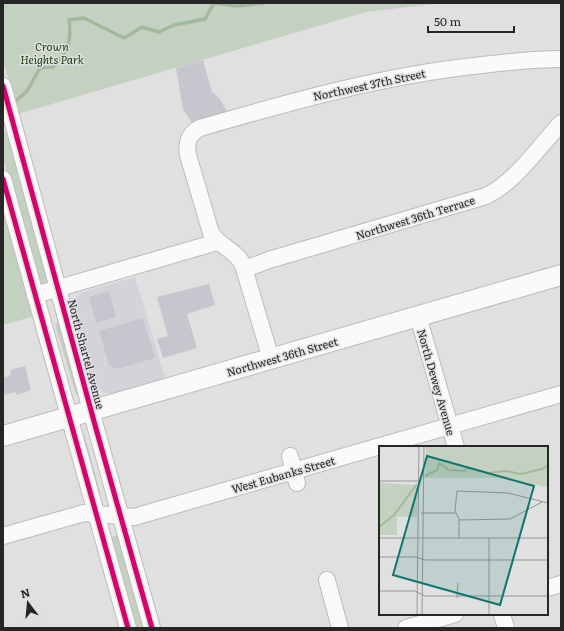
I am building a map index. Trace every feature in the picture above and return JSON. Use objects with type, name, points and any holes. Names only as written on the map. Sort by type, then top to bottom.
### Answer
[{"type":"main road","name":"Northwest 36th Street","points":[[3,436],[561,275]]},
{"type":"street","name":"Northwest 37th Street","points":[[217,242],[211,233],[188,155],[188,141],[190,135],[200,128],[290,102],[358,85],[446,69],[514,61],[561,59]]},
{"type":"street","name":"North Shartel Avenue","points":[[4,89],[91,411],[152,628]]},
{"type":"street","name":"Northwest 36th Terrace","points":[[245,269],[269,260],[478,198],[493,192],[510,180],[561,123]]},
{"type":"street","points":[[3,179],[128,628]]},
{"type":"street","points":[[35,295],[217,242],[241,259],[271,359]]},
{"type":"street","name":"North Dewey Avenue","points":[[418,316],[456,446]]},
{"type":"street","name":"West Eubanks Street","points":[[379,446],[561,394]]},
{"type":"street","name":"West Eubanks Street","points":[[3,536],[84,513],[134,516],[379,446]]},
{"type":"street","points":[[327,580],[340,628]]},
{"type":"street","points":[[548,588],[561,584]]},
{"type":"street","points":[[406,628],[452,615]]},
{"type":"street","points":[[502,615],[506,628]]},
{"type":"shaded area","points":[[135,277],[165,378],[111,394],[104,393],[93,382],[72,302],[80,293]]},
{"type":"green space","name":"Crown Heights Park","points":[[3,3],[442,3],[366,12],[18,114],[3,60]]},
{"type":"green space","points":[[7,128],[49,282],[42,286],[38,283],[3,158],[3,135]]},
{"type":"green space","points":[[3,196],[35,316],[3,325]]},
{"type":"green space","points":[[58,322],[60,323],[79,394],[76,395],[55,325]]},
{"type":"green space","points":[[82,436],[85,436],[100,492],[98,492]]},
{"type":"green space","points":[[118,535],[147,628],[133,628],[111,537]]},
{"type":"building","points":[[203,60],[212,92],[220,99],[227,112],[192,123],[183,109],[176,68]]},
{"type":"building","points":[[209,284],[215,305],[187,314],[197,348],[163,358],[157,339],[168,336],[157,297]]},
{"type":"building","points":[[109,291],[116,317],[96,323],[89,297]]},
{"type":"building","points":[[143,318],[155,358],[117,369],[109,365],[99,331]]},
{"type":"building","points":[[25,366],[31,390],[17,395],[15,392],[3,395],[3,378],[11,375],[10,370]]},
{"type":"waterway","points":[[17,100],[27,91],[40,68],[53,67],[62,56],[68,46],[70,34],[69,20],[84,18],[124,38],[142,27],[159,32],[174,25],[205,19],[214,3],[237,6],[264,3]]},
{"type":"cycle path","points":[[3,86],[152,628]]},
{"type":"cycle path","points":[[3,179],[128,628]]}]
